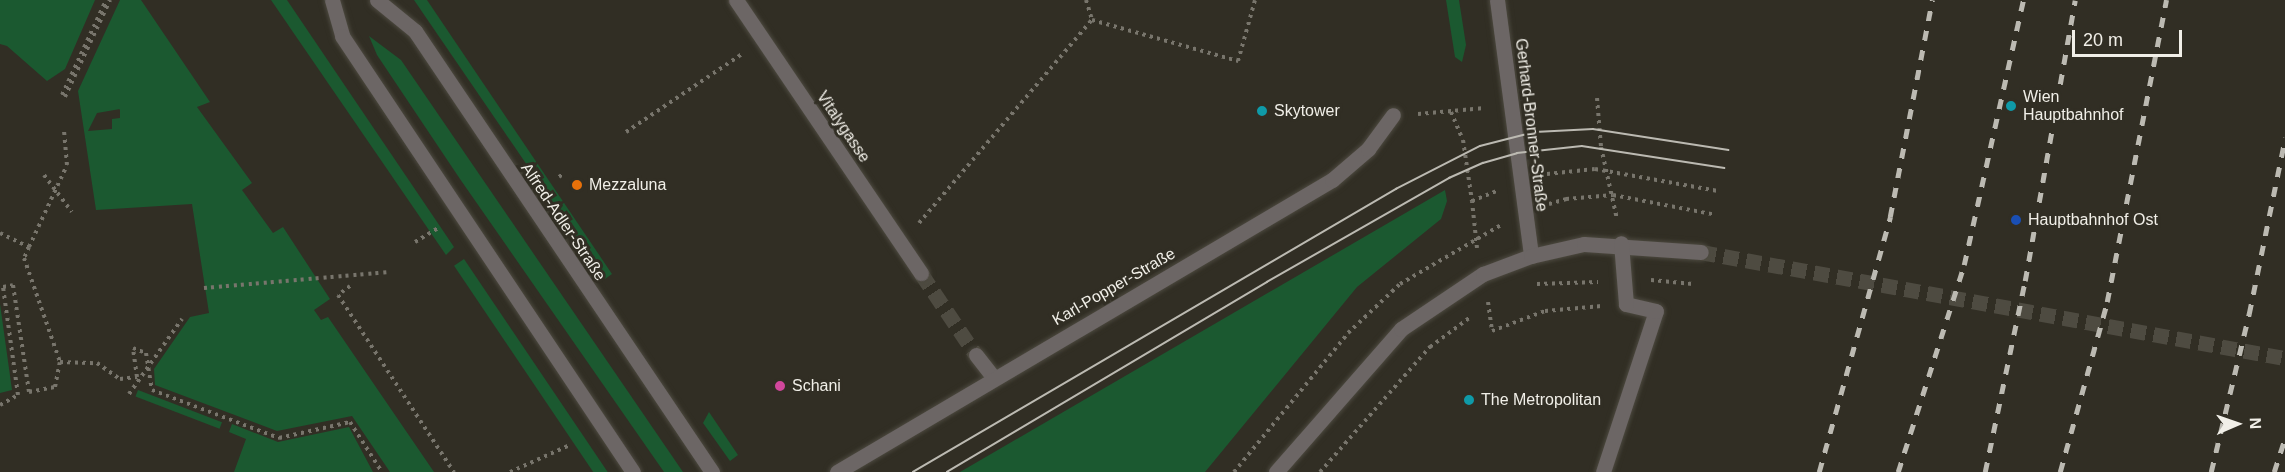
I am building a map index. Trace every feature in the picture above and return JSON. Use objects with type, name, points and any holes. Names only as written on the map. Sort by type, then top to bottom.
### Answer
[{"type":"street","points":[[332,0],[342,36],[633,472]]},
{"type":"street","name":"Alfred-Adler-Straße","points":[[377,0],[415,31],[711,472]]},
{"type":"street","name":"Vitalygasse","points":[[736,0],[921,273]]},
{"type":"street","name":"Gerhard-Bronner-Straße","points":[[1497,0],[1531,255]]},
{"type":"street","name":"Karl-Popper-Straße","points":[[837,472],[1332,180],[1368,149],[1393,115]]},
{"type":"street","points":[[1603,472],[1656,311],[1626,304],[1621,243]]},
{"type":"street","points":[[1276,472],[1401,329],[1457,288],[1531,255],[1584,244],[1621,243],[1701,252]]},
{"type":"street","points":[[976,355],[994,378]]},
{"type":"path","points":[[64,96],[108,0]]},
{"type":"path","points":[[1086,0],[1092,20]]},
{"type":"path","points":[[1092,20],[1238,61],[1255,0]]},
{"type":"path","points":[[901,244],[1092,20]]},
{"type":"path","points":[[626,132],[763,40]]},
{"type":"path","points":[[1597,98],[1606,171],[1613,195],[1621,243]]},
{"type":"path","points":[[1393,115],[1475,109]]},
{"type":"path","points":[[1451,112],[1463,140],[1472,201]]},
{"type":"path","points":[[0,405],[18,395],[3,287],[14,285],[29,392],[55,387],[60,362],[24,258],[67,165],[64,128]]},
{"type":"path","points":[[1558,170],[1606,171],[1718,191]]},
{"type":"path","points":[[559,177],[564,173]]},
{"type":"path","points":[[44,175],[72,212]]},
{"type":"path","points":[[1524,212],[1566,199],[1613,195],[1712,214]]},
{"type":"path","points":[[0,233],[29,247]]},
{"type":"path","points":[[204,288],[389,272]]},
{"type":"path","points":[[1525,288],[1535,284]]},
{"type":"path","points":[[350,286],[338,295],[454,472]]},
{"type":"path","points":[[1480,310],[1498,300]]},
{"type":"path","points":[[1320,472],[1430,347],[1471,317]]},
{"type":"path","points":[[129,394],[182,319]]},
{"type":"path","points":[[60,362],[97,363],[120,379],[137,377],[133,348],[146,353],[152,390],[279,438],[350,422],[382,472]]},
{"type":"path","points":[[510,472],[570,445]]},
{"type":"green space","points":[[0,0],[95,0],[65,69],[47,81],[7,46],[0,44]]},
{"type":"green space","points":[[120,0],[141,0],[210,102],[197,107],[252,183],[242,190],[273,233],[283,227],[330,299],[314,310],[321,320],[328,317],[434,472],[390,472],[352,416],[277,431],[155,385],[154,369],[190,317],[209,313],[192,204],[96,210],[78,91]],"holes":[[[120,109],[120,118],[112,119],[112,129],[88,131],[97,113]]]},
{"type":"green space","points":[[271,0],[287,0],[454,247],[446,255]]},
{"type":"green space","points":[[414,0],[427,0],[612,274],[605,279]]},
{"type":"green space","points":[[1446,0],[1459,0],[1466,45],[1462,62],[1455,57]]},
{"type":"green space","points":[[369,36],[401,60],[683,472],[664,472],[460,179],[377,55]]},
{"type":"green space","points":[[1445,190],[1447,201],[1441,219],[1357,287],[1205,472],[960,472]]},
{"type":"green space","points":[[464,259],[608,472],[593,472],[454,266]]},
{"type":"green space","points":[[0,304],[12,390],[0,393]]},
{"type":"green space","points":[[138,390],[222,422],[220,429],[135,397]]},
{"type":"green space","points":[[709,412],[738,455],[730,461],[703,423]]},
{"type":"green space","points":[[232,424],[278,442],[349,427],[373,472],[234,472],[246,439],[229,432]]},
{"type":"tunnel","points":[[1701,252],[2285,358]]},
{"type":"tunnel","points":[[921,273],[976,355]]},
{"type":"tram line","points":[[913,472],[1396,189],[1480,146],[1535,132],[1593,129],[1728,150]]},
{"type":"tram line","points":[[947,472],[1267,282],[1449,178],[1483,163],[1517,153],[1582,146],[1724,168]]},
{"type":"railway","points":[[1819,472],[1890,217],[1932,0]]},
{"type":"railway","points":[[1898,472],[1964,265],[2023,0]]},
{"type":"railway","points":[[1985,472],[2025,281],[2075,0]]},
{"type":"railway","points":[[2060,472],[2107,302],[2166,0]]},
{"type":"railway","points":[[2211,472],[2249,314],[2285,138]]},
{"type":"railway","points":[[2274,472],[2285,438]]},
{"type":"place","name":"Wien Hauptbahnhof","points":[[2011,106]]},
{"type":"place","name":"Skytower","points":[[1262,111]]},
{"type":"place","name":"Mezzaluna","points":[[577,185]]},
{"type":"place","name":"Hauptbahnhof Ost","points":[[2016,220]]},
{"type":"place","name":"Schani","points":[[780,386]]},
{"type":"place","name":"The Metropolitan","points":[[1469,400]]}]
